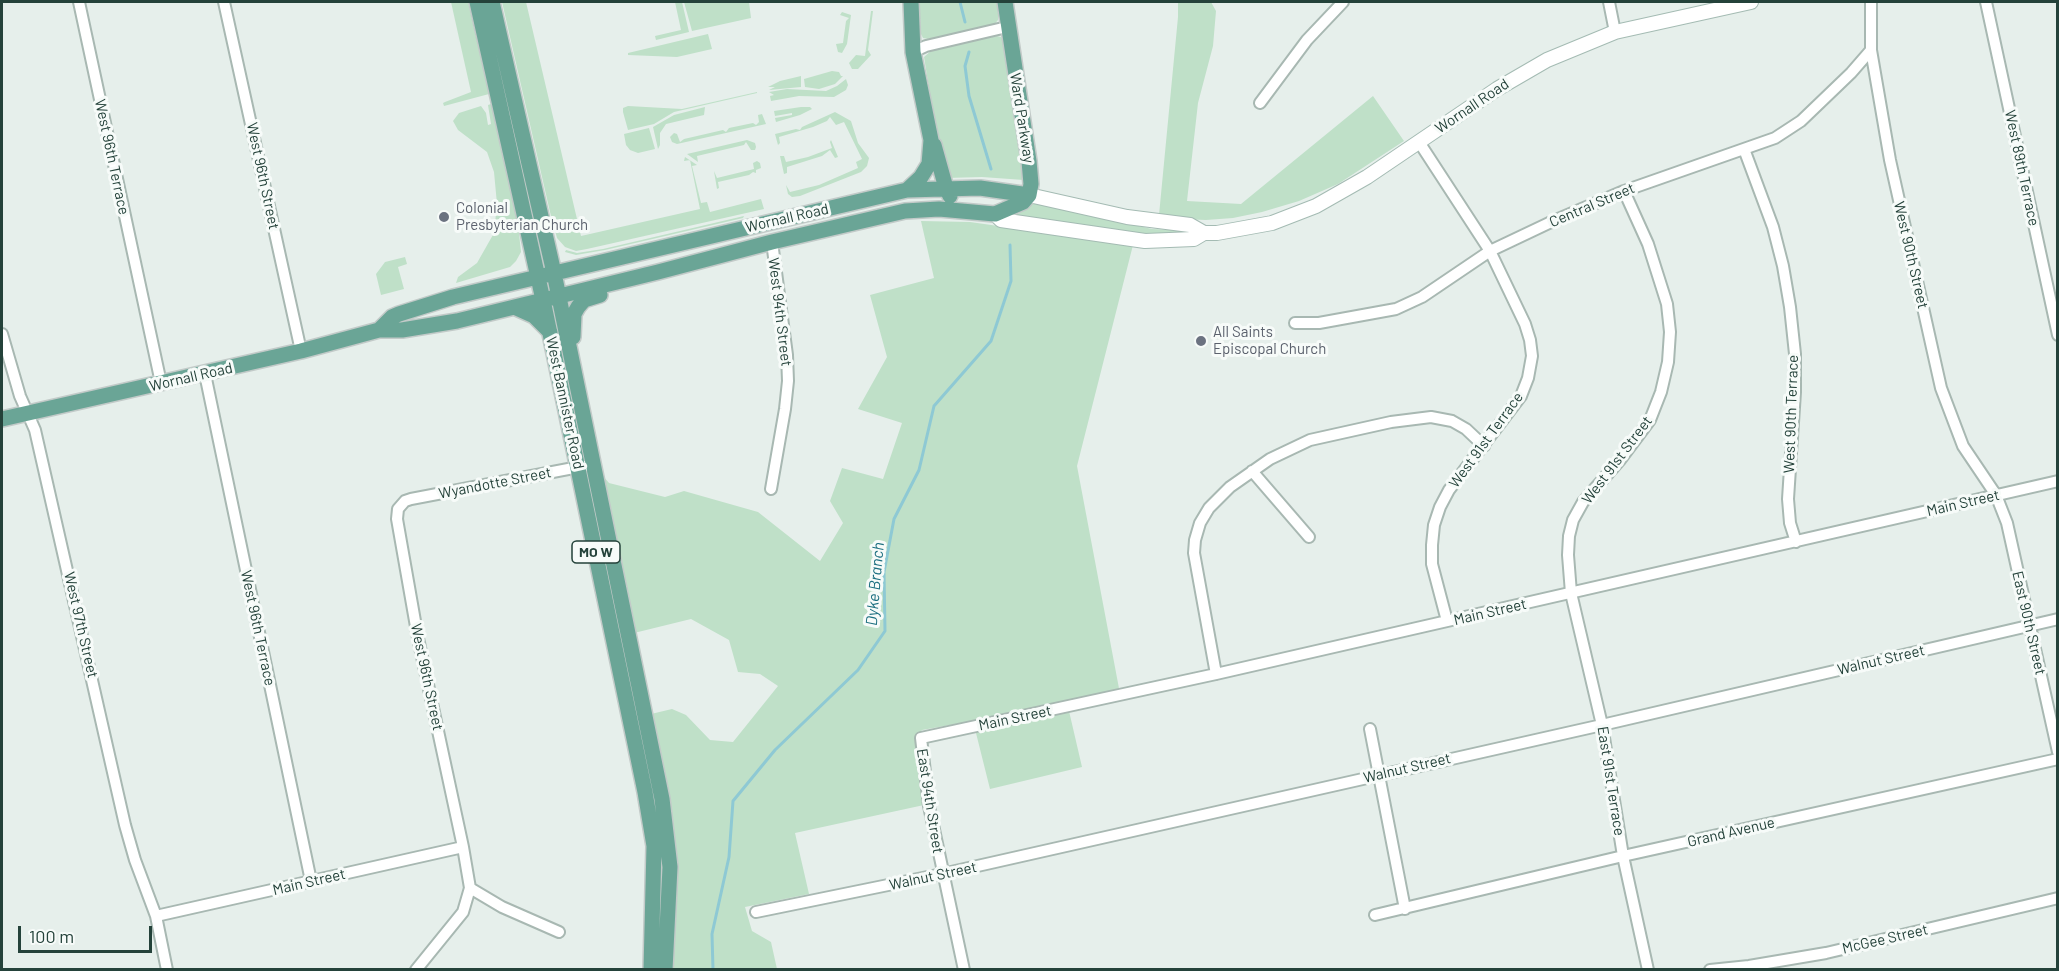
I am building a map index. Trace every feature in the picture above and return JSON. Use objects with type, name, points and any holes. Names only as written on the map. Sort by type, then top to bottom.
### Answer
[{"type":"main road","name":"West Bannister Road","points":[[477,2],[538,276],[551,298],[574,367],[662,799],[670,867],[665,969]]},
{"type":"main road","name":"West Bannister Road","points":[[492,2],[554,273],[550,332],[654,846],[651,969]]},
{"type":"main road","points":[[907,190],[921,177],[929,164],[931,140],[913,52],[911,2]]},
{"type":"main road","name":"Ward Parkway","points":[[1005,2],[1029,161],[1029,195]]},
{"type":"main road","name":"Wornall Road","points":[[379,330],[392,317],[453,297],[907,190],[980,188],[1029,195],[1127,217],[1190,225],[1204,233],[1217,233],[1272,223],[1295,215],[1358,183],[1529,69],[1569,49],[1615,32],[1751,2]]},
{"type":"main road","points":[[931,140],[937,149],[946,188],[962,210]]},
{"type":"main road","points":[[994,214],[1023,202],[1029,195]]},
{"type":"main road","name":"Wornall Road","points":[[2,418],[205,374],[379,330],[402,330],[449,322],[772,242],[922,208],[994,214],[1000,220],[1145,241],[1194,239],[1204,233]]},
{"type":"main road","points":[[574,367],[574,314],[584,300],[645,282],[658,272]]},
{"type":"main road","points":[[514,307],[534,316],[550,332]]},
{"type":"street","name":"West 96th Terrace","points":[[79,2],[161,384]]},
{"type":"street","name":"West 96th Street","points":[[225,2],[301,351]]},
{"type":"street","points":[[1260,103],[1282,70],[1343,2]]},
{"type":"street","points":[[1609,2],[1615,32]]},
{"type":"street","name":"West 90th Street","points":[[1871,2],[1870,50],[1890,160],[1941,388],[1963,446],[1996,495]]},
{"type":"street","name":"West 89th Terrace","points":[[1986,2],[2058,335]]},
{"type":"street","points":[[913,52],[926,46],[1007,27]]},
{"type":"street","name":"Central Street","points":[[1295,323],[1319,323],[1396,309],[1422,297],[1490,251],[1624,190],[1774,138],[1801,121],[1851,73],[1870,50]]},
{"type":"street","name":"West 91st Terrace","points":[[1419,142],[1490,251],[1525,324],[1532,356],[1528,378],[1521,396],[1449,490],[1434,525],[1431,545],[1432,564],[1447,621]]},
{"type":"street","name":"West 90th Terrace","points":[[1744,149],[1773,227],[1790,307],[1795,354],[1795,392],[1788,499],[1790,523],[1796,542]]},
{"type":"street","name":"West 91st Street","points":[[1571,593],[1568,555],[1573,520],[1583,502],[1620,460],[1650,420],[1661,392],[1668,362],[1670,332],[1667,304],[1648,244],[1624,190]]},
{"type":"street","name":"West 94th Street","points":[[771,489],[788,381],[787,355],[772,242]]},
{"type":"street","name":"West 97th Street","points":[[2,334],[27,414],[35,430],[125,825],[135,860],[156,916],[168,969]]},
{"type":"street","name":"West 96th Terrace","points":[[205,374],[311,881]]},
{"type":"street","points":[[1216,674],[1194,554],[1200,523],[1209,508],[1230,487],[1270,459],[1310,440],[1337,432],[1413,419],[1431,417],[1452,421],[1466,429],[1484,446]]},
{"type":"street","name":"Wyandotte Street","points":[[400,506],[411,499],[593,464]]},
{"type":"street","points":[[1252,471],[1309,537]]},
{"type":"street","name":"Main Street","points":[[921,738],[1216,674],[2058,481]]},
{"type":"street","name":"East 90th Street","points":[[1996,495],[2007,523],[2058,752]]},
{"type":"street","name":"West 96th Street","points":[[400,506],[397,519],[418,638],[470,888]]},
{"type":"street","name":"East 91st Terrace","points":[[1571,593],[1602,725],[1623,856],[1648,969]]},
{"type":"street","name":"Walnut Street","points":[[756,912],[942,874],[2058,619]]},
{"type":"street","points":[[1370,729],[1405,909]]},
{"type":"street","name":"East 94th Street","points":[[921,738],[929,806],[963,969]]},
{"type":"street","name":"Grand Avenue","points":[[1375,915],[1623,856],[2058,759]]},
{"type":"street","name":"Main Street","points":[[156,916],[463,847]]},
{"type":"street","points":[[416,969],[463,912],[470,888],[502,907],[559,932]]},
{"type":"street","name":"McGee Street","points":[[1710,969],[1749,966],[1826,953],[2058,898]]},
{"type":"green space","points":[[451,2],[468,2],[489,94],[444,106],[443,103],[471,92]]},
{"type":"green space","points":[[502,2],[526,2],[581,236],[700,209],[690,160],[697,165],[692,166],[701,203],[707,202],[710,212],[761,199],[764,209],[587,249],[576,251],[565,247],[557,238],[550,212]]},
{"type":"green space","points":[[675,2],[682,2],[689,32],[656,40],[655,36],[681,30]]},
{"type":"green space","points":[[684,2],[749,2],[751,18],[692,31]]},
{"type":"green space","points":[[919,2],[998,2],[998,20],[994,25],[928,39],[923,38]]},
{"type":"green space","points":[[1178,2],[1211,2],[1216,11],[1213,46],[1198,103],[1187,201],[1241,204],[1373,96],[1404,141],[1338,184],[1299,201],[1233,218],[1206,220],[1159,215]]},
{"type":"green space","points":[[871,11],[873,11],[868,50],[871,55],[858,69],[852,69],[849,63],[856,55],[865,56]]},
{"type":"green space","points":[[842,12],[851,15],[847,44],[842,53],[838,52],[836,44],[843,43],[846,21],[849,18],[840,15]]},
{"type":"green space","points":[[708,34],[712,49],[677,57],[628,55],[628,53]]},
{"type":"green space","points":[[1001,37],[1004,42],[1025,172],[1024,180],[982,177],[946,178],[924,57],[932,50]]},
{"type":"green space","points":[[832,71],[839,72],[843,76],[835,84],[819,89],[805,87],[804,79]]},
{"type":"green space","points":[[801,76],[801,87],[769,90],[775,87],[768,87],[780,81]]},
{"type":"green space","points":[[846,79],[848,85],[846,90],[834,97],[799,96],[771,101],[770,96],[774,95],[769,92],[787,89],[826,91]]},
{"type":"green space","points":[[757,92],[674,112],[654,124],[628,130],[623,112],[623,108],[628,106],[682,109]]},
{"type":"green space","points":[[491,104],[518,224],[521,252],[510,267],[456,283],[458,277],[477,263],[494,233],[497,204],[494,172],[487,152],[458,130],[453,121],[459,113],[481,106],[486,113],[488,125],[491,124],[488,105]]},
{"type":"green space","points":[[705,107],[704,115],[666,124],[660,133],[658,149],[653,127],[674,115]]},
{"type":"green space","points":[[801,107],[812,109],[776,122],[775,118],[792,115],[792,113],[775,116],[774,111]]},
{"type":"green space","points":[[835,112],[851,121],[858,143],[869,158],[867,166],[861,172],[792,197],[788,194],[786,185],[790,192],[819,185],[858,168],[856,162],[862,159],[844,122],[836,125],[830,117],[827,121],[813,127],[779,137],[778,145],[775,134],[800,130]]},
{"type":"green space","points":[[762,114],[766,124],[677,144],[672,142],[670,137],[674,133],[677,134],[680,142],[684,139],[723,130],[726,132],[729,128],[753,123],[756,125],[759,122],[758,115]]},
{"type":"green space","points":[[649,128],[655,149],[638,153],[630,150],[626,145],[624,134]]},
{"type":"green space","points":[[747,140],[755,143],[755,150],[751,150],[746,142],[744,145],[697,156],[698,162],[687,154]]},
{"type":"green space","points":[[831,140],[838,157],[835,158],[830,150],[822,156],[787,167],[787,173],[784,174],[780,156],[784,156],[786,162],[808,157],[832,148]]},
{"type":"green space","points":[[757,161],[761,168],[756,170],[756,173],[718,182],[719,188],[717,189],[714,171],[717,178],[754,169],[753,163]]},
{"type":"green space","points":[[1033,202],[1152,229],[1195,231],[1196,234],[1132,233],[1014,216]]},
{"type":"green space","points":[[744,216],[605,250],[576,255],[565,252],[566,250],[577,253],[603,249]]},
{"type":"green space","points":[[921,221],[970,222],[1133,245],[1077,466],[1121,699],[1069,711],[1082,767],[990,789],[973,721],[922,730],[916,737],[924,805],[795,833],[809,894],[745,907],[752,931],[771,942],[777,969],[671,969],[651,714],[672,709],[686,715],[710,740],[733,742],[778,686],[760,674],[738,672],[729,640],[691,619],[634,633],[603,476],[609,483],[665,497],[684,491],[758,512],[820,561],[843,523],[830,501],[842,468],[883,479],[902,423],[858,409],[887,357],[870,295],[934,278]]},
{"type":"green space","points":[[405,257],[407,264],[398,267],[404,289],[381,295],[376,274],[385,262]]},
{"type":"waterway","name":"Dyke Branch","points":[[960,2],[965,22]]},
{"type":"waterway","name":"Dyke Branch","points":[[969,52],[965,66],[969,96],[991,169]]},
{"type":"waterway","name":"Dyke Branch","points":[[713,970],[712,934],[729,857],[733,801],[775,750],[858,670],[885,631],[884,572],[894,519],[919,470],[934,406],[991,341],[1011,281],[1010,245]]},
{"type":"place","name":"Colonial Presbyterian Church","points":[[444,217]]},
{"type":"place","name":"All Saints Episcopal Church","points":[[1201,341]]}]
